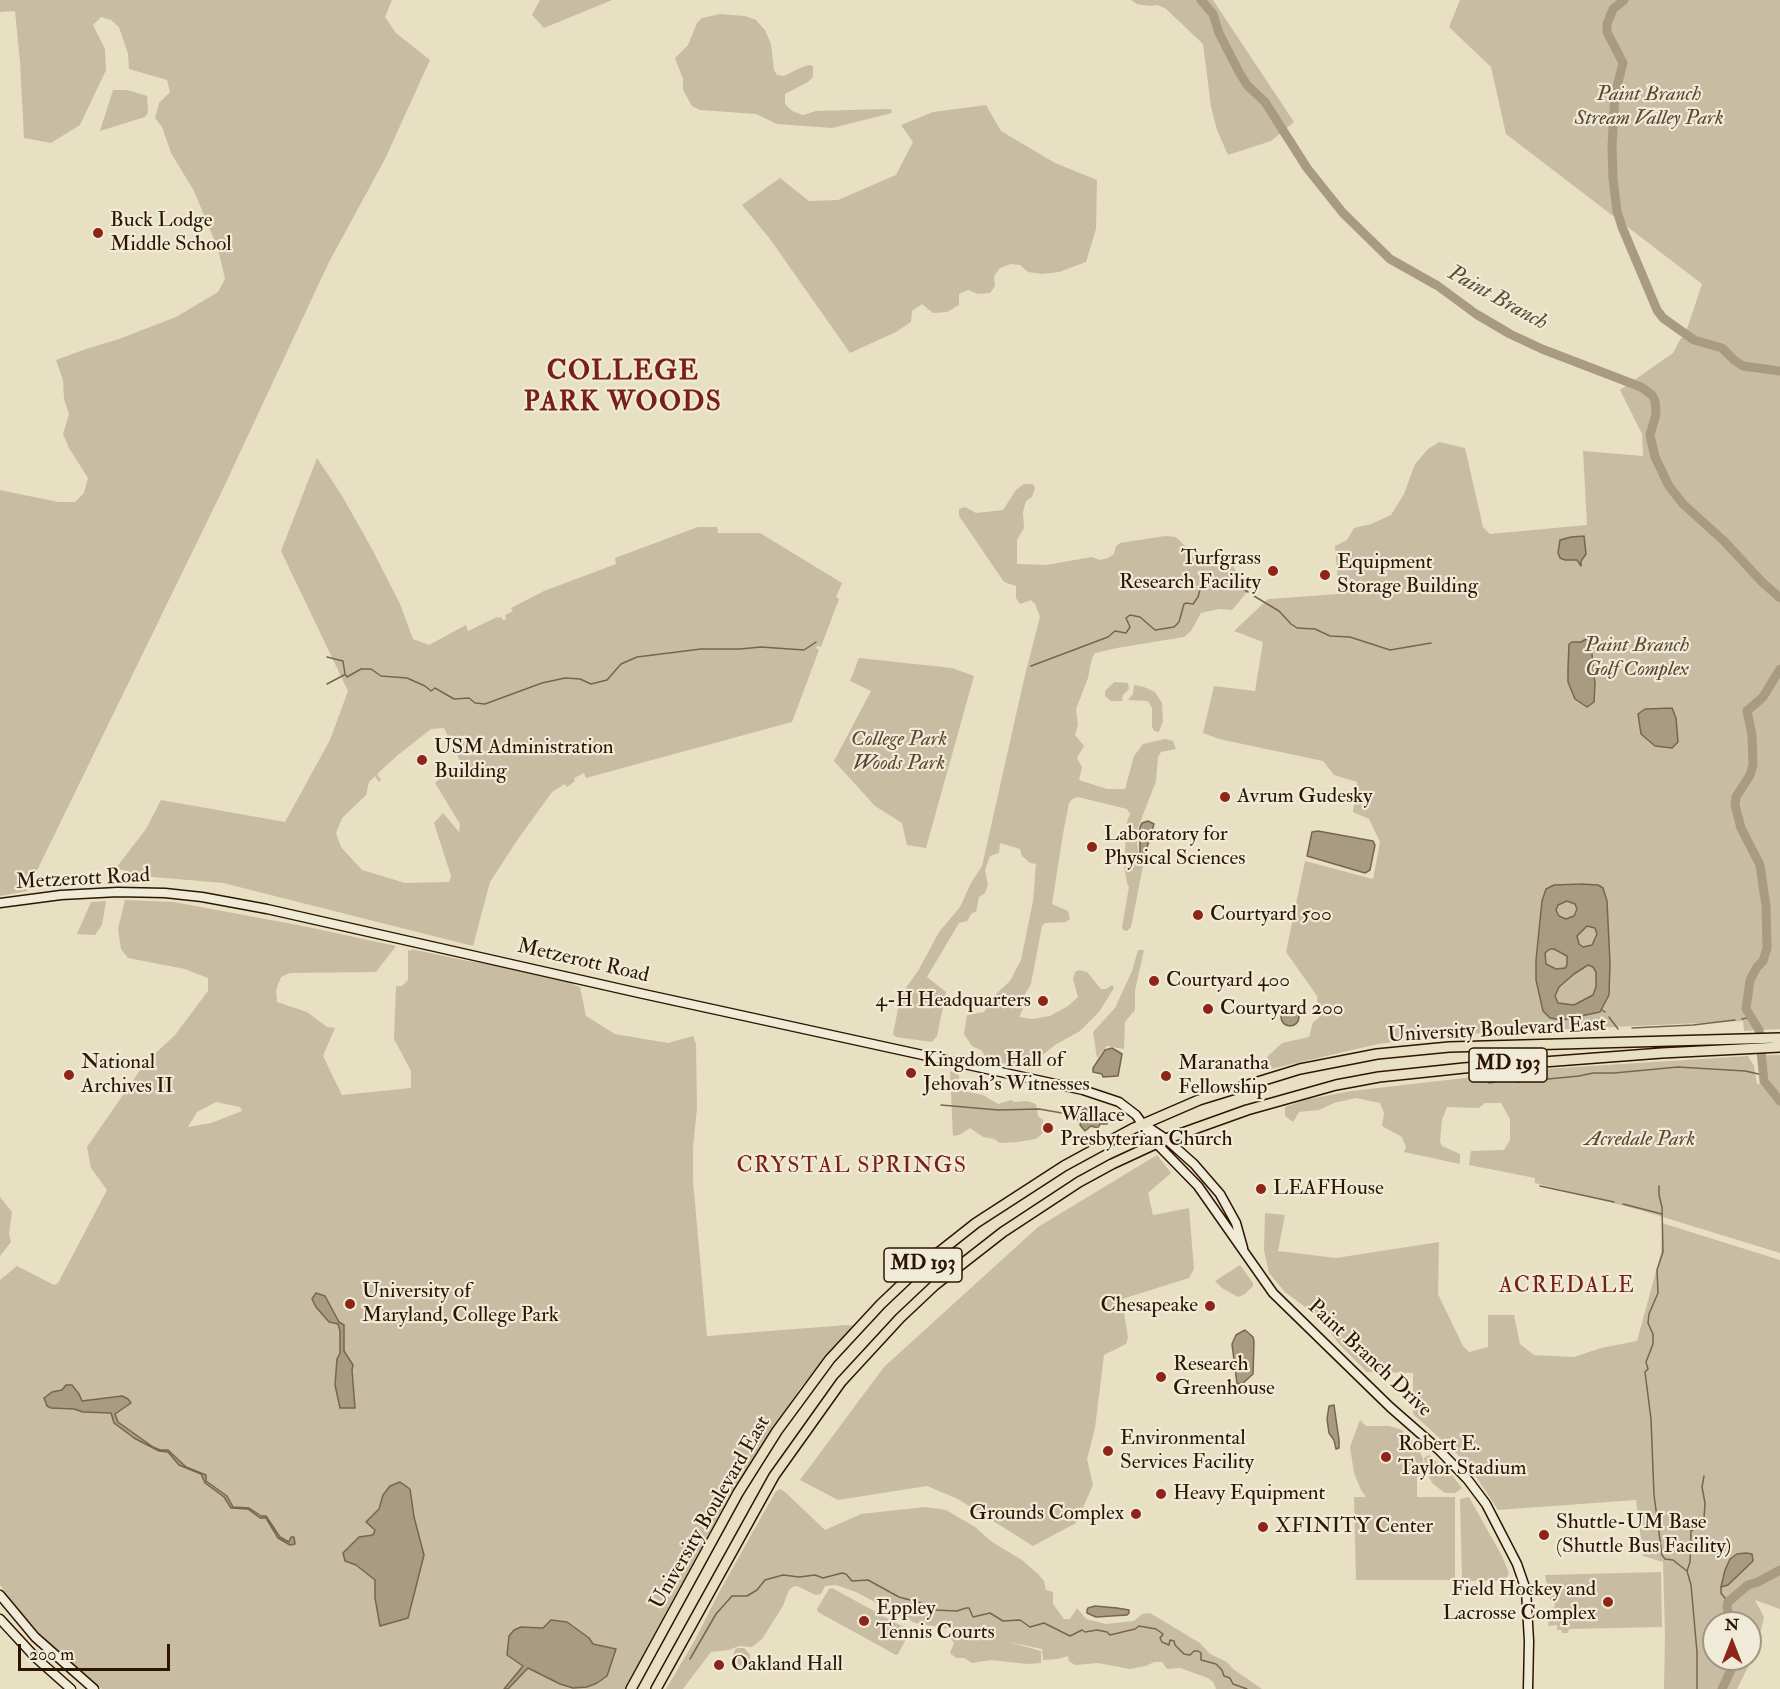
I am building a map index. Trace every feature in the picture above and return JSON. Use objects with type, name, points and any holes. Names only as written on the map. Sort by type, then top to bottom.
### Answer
[{"type":"main road","name":"University Boulevard East","points":[[656,1689],[774,1476],[841,1382],[900,1318],[935,1285],[1003,1232],[1079,1182],[1166,1139],[1272,1102],[1336,1085],[1379,1077],[1464,1068],[1777,1042]]},
{"type":"main road","name":"University Boulevard East","points":[[631,1689],[755,1465],[830,1359],[911,1276],[976,1223],[1064,1166],[1144,1124],[1199,1100],[1300,1069],[1377,1054],[1508,1044],[1747,1044]]},
{"type":"main road","points":[[1257,1081],[1261,1077],[1263,1068]]},
{"type":"street","name":"Metzerott Road","points":[[0,903],[67,894],[138,892],[202,897],[267,909],[1083,1090],[1102,1095],[1126,1106],[1144,1124]]},
{"type":"street","name":"Paint Branch Drive","points":[[1144,1124],[1166,1139],[1194,1164],[1220,1194],[1236,1223],[1245,1254]]},
{"type":"street","name":"Paint Branch Drive","points":[[1144,1124],[1156,1143],[1198,1186],[1273,1293],[1390,1407],[1438,1449],[1468,1480],[1486,1504],[1518,1564],[1526,1590],[1529,1641],[1528,1689]]},
{"type":"street","points":[[0,1594],[35,1637],[94,1689]]},
{"type":"street","points":[[0,1619],[36,1658],[71,1689]]},
{"type":"green space","points":[[0,0],[392,0],[385,17],[396,33],[430,60],[385,159],[329,262],[222,491],[27,891],[0,896],[0,490],[58,502],[75,502],[84,493],[88,478],[63,434],[69,414],[64,399],[63,380],[56,360],[176,317],[218,292],[225,279],[218,249],[194,191],[171,153],[162,127],[155,118],[159,103],[170,92],[167,80],[129,69],[128,54],[119,27],[111,20],[101,17],[93,25],[105,49],[106,70],[80,125],[51,143],[24,138],[15,11],[0,12]]},
{"type":"green space","points":[[540,0],[612,0],[544,28],[532,15]]},
{"type":"green space","points":[[1131,0],[1213,0],[1294,122],[1271,141],[1228,155],[1217,130],[1211,107],[1203,44],[1165,8],[1157,5],[1137,4]]},
{"type":"green space","points":[[1460,0],[1780,0],[1780,1029],[1744,1031],[1743,1021],[1527,1031],[1527,1029],[1520,1029],[1520,1031],[1492,1033],[1492,1029],[1485,1030],[1485,1033],[1378,1044],[1271,1069],[1267,1057],[1282,1043],[1309,1037],[1313,1022],[1319,1018],[1317,996],[1286,952],[1305,861],[1373,879],[1380,842],[1369,819],[1353,812],[1357,782],[1334,775],[1323,761],[1219,739],[1203,733],[1214,686],[1255,691],[1263,642],[1234,631],[1268,599],[1339,594],[1335,546],[1347,540],[1354,528],[1371,524],[1391,515],[1404,494],[1415,464],[1428,449],[1439,442],[1465,448],[1483,527],[1490,534],[1587,525],[1583,451],[1643,456],[1642,434],[1620,390],[1673,353],[1681,338],[1684,338],[1702,284],[1506,134],[1491,67],[1449,27]]},
{"type":"green space","points":[[720,14],[745,16],[756,20],[765,30],[771,44],[774,70],[777,75],[784,76],[800,68],[813,66],[813,77],[808,82],[785,94],[785,104],[792,111],[803,115],[816,111],[891,109],[892,113],[832,128],[777,124],[756,114],[700,110],[692,106],[683,90],[683,79],[675,58],[688,45],[697,23],[702,18]]},
{"type":"green space","points":[[113,90],[127,90],[147,96],[148,113],[145,117],[100,131]]},
{"type":"green space","points":[[986,105],[1001,131],[1055,163],[1097,180],[1096,229],[1086,262],[1059,272],[1042,274],[1028,272],[1020,265],[1011,264],[1000,268],[994,276],[995,286],[990,293],[978,294],[968,290],[959,294],[959,305],[947,312],[933,313],[922,304],[912,311],[911,322],[896,332],[850,353],[770,239],[742,205],[780,178],[809,201],[838,200],[896,175],[913,142],[901,125],[933,112]]},
{"type":"green space","points":[[317,458],[341,494],[372,549],[400,604],[413,639],[429,645],[466,625],[468,631],[497,617],[506,619],[505,615],[513,611],[511,608],[544,591],[616,564],[615,558],[698,527],[717,527],[718,533],[760,533],[842,583],[836,597],[839,599],[821,647],[816,648],[819,650],[792,722],[586,778],[584,773],[574,778],[575,781],[567,787],[565,784],[552,792],[490,882],[473,946],[223,883],[142,876],[116,868],[146,829],[161,800],[285,822],[330,740],[348,691],[281,551]],"holes":[[[444,728],[464,770],[460,775],[451,768],[435,783],[460,824],[459,832],[443,813],[434,823],[451,876],[449,882],[405,883],[362,870],[341,847],[336,833],[342,818],[366,795],[369,782],[375,776],[379,782],[381,780],[377,774],[431,729]]]},
{"type":"green space","points":[[1024,484],[1033,484],[1035,488],[1032,497],[1026,501],[1023,512],[1024,528],[1017,540],[1017,564],[1046,565],[1092,557],[1100,560],[1114,554],[1116,546],[1120,543],[1165,536],[1176,537],[1196,557],[1231,558],[1237,576],[1250,582],[1252,586],[1232,610],[1219,609],[1201,613],[1191,631],[1184,637],[1095,653],[1092,658],[1088,678],[1076,709],[1078,725],[1075,735],[1084,746],[1077,758],[1082,767],[1079,780],[1107,789],[1125,789],[1134,756],[1143,744],[1165,739],[1173,741],[1176,749],[1161,752],[1158,757],[1156,781],[1136,833],[1143,866],[1131,927],[1127,931],[1122,927],[1129,887],[1124,866],[1127,821],[1130,814],[1127,809],[1078,797],[1069,803],[1052,904],[1068,911],[1070,919],[1066,922],[1045,923],[1042,926],[1031,984],[1025,994],[1025,1005],[1019,1017],[1032,1019],[1050,1016],[1068,1006],[1078,997],[1073,979],[1075,972],[1079,970],[1087,972],[1101,989],[1112,985],[1114,988],[1099,1012],[1080,1031],[1055,1045],[1035,1061],[1006,1064],[987,1059],[981,1050],[972,1046],[964,1034],[967,1015],[984,1012],[997,993],[1010,981],[1021,960],[1033,901],[1036,864],[1030,863],[1022,856],[1020,849],[1000,843],[999,853],[990,856],[985,870],[988,884],[985,893],[979,897],[976,912],[972,913],[967,921],[959,923],[927,977],[946,992],[937,1036],[932,1042],[896,1037],[893,1034],[899,1004],[907,986],[918,971],[939,932],[960,907],[982,866],[1040,617],[1031,600],[1020,604],[1016,598],[1016,586],[1004,582],[959,516],[959,509],[965,507],[976,513],[1003,510],[1016,490]]},
{"type":"green space","name":"College Park Woods Park","points":[[859,658],[952,668],[974,676],[926,848],[907,845],[902,823],[875,806],[834,761],[871,691],[850,681]]},
{"type":"green space","points":[[1114,682],[1128,683],[1129,689],[1123,695],[1122,701],[1111,701],[1105,696],[1105,691]]},
{"type":"green space","points":[[1134,685],[1155,692],[1162,703],[1163,721],[1159,732],[1154,731],[1152,727],[1152,708],[1148,701],[1128,700],[1133,694]]},
{"type":"green space","name":"University of Maryland, College Park","points":[[125,900],[174,902],[396,946],[376,972],[290,973],[281,977],[276,990],[277,1002],[307,1012],[327,1027],[335,1028],[323,1056],[342,1095],[411,1088],[411,1071],[394,1039],[396,986],[402,986],[408,980],[408,950],[411,951],[411,949],[527,970],[573,983],[580,987],[586,1016],[615,1034],[668,1043],[693,1036],[696,1044],[697,1108],[693,1147],[693,1181],[707,1336],[856,1326],[801,1387],[729,1497],[625,1689],[102,1689],[47,1641],[20,1613],[0,1585],[0,1280],[17,1266],[54,1285],[58,1283],[107,1190],[91,1168],[87,1147],[145,1063],[175,1035],[208,991],[208,978],[185,969],[128,958],[121,949],[118,929]],"holes":[[[216,1102],[240,1107],[242,1111],[211,1123],[188,1127],[197,1112]]]},
{"type":"green space","points":[[106,901],[102,925],[95,935],[77,934],[91,902]]},
{"type":"green space","points":[[1138,950],[1144,950],[1135,991],[1135,1010],[1125,1022],[1124,1049],[1107,1046],[1097,1058],[1093,1032],[1115,1008],[1132,971]]},
{"type":"green space","name":"Acredale Park","points":[[1766,1055],[1780,1055],[1780,1253],[1640,1210],[1535,1183],[1535,1178],[1469,1165],[1471,1151],[1504,1150],[1510,1140],[1510,1119],[1501,1103],[1485,1103],[1479,1108],[1447,1107],[1442,1120],[1440,1142],[1442,1146],[1460,1154],[1460,1164],[1404,1152],[1406,1147],[1402,1137],[1382,1126],[1384,1113],[1380,1103],[1356,1098],[1334,1103],[1319,1110],[1299,1112],[1293,1122],[1285,1116],[1285,1107],[1304,1100],[1351,1091],[1544,1069],[1748,1056],[1754,1066],[1757,1084],[1771,1083],[1768,1078]]},
{"type":"green space","points":[[950,1072],[959,1075],[958,1090],[983,1095],[998,1104],[1011,1100],[1036,1104],[1038,1116],[1043,1120],[1043,1133],[1036,1139],[1000,1143],[983,1137],[970,1128],[953,1136]]},
{"type":"green space","points":[[1157,1155],[1171,1173],[1148,1193],[1153,1215],[1189,1208],[1194,1269],[1189,1278],[1122,1299],[1128,1338],[1126,1344],[1104,1355],[1095,1428],[1087,1459],[1093,1485],[1076,1523],[1033,1546],[958,1499],[927,1486],[838,1500],[800,1480],[884,1367],[1038,1227]]},
{"type":"green space","points":[[0,1197],[12,1212],[9,1234],[11,1242],[0,1256]]},
{"type":"green space","points":[[1265,1213],[1285,1215],[1278,1251],[1336,1258],[1439,1242],[1438,1294],[1463,1346],[1469,1352],[1488,1347],[1488,1315],[1514,1315],[1520,1344],[1534,1355],[1574,1357],[1601,1348],[1637,1341],[1661,1253],[1662,1223],[1780,1260],[1780,1609],[1755,1600],[1761,1611],[1702,1611],[1702,1671],[1746,1671],[1737,1689],[1664,1689],[1663,1562],[1643,1556],[1636,1500],[1498,1510],[1467,1463],[1413,1414],[1413,1373],[1367,1372],[1339,1344],[1320,1318],[1285,1292],[1269,1273],[1264,1250]]},
{"type":"green space","points":[[1240,1265],[1253,1286],[1238,1297],[1215,1281]]},
{"type":"green space","points":[[1360,1420],[1366,1426],[1389,1426],[1402,1430],[1417,1445],[1423,1459],[1423,1477],[1417,1477],[1417,1497],[1455,1497],[1455,1580],[1356,1580],[1354,1497],[1366,1497],[1354,1473],[1350,1447]]},
{"type":"green space","points":[[1429,1455],[1452,1475],[1462,1488],[1455,1493],[1445,1493],[1433,1484],[1426,1472],[1424,1458]]},
{"type":"green space","points":[[780,1489],[825,1530],[861,1514],[925,1507],[946,1510],[975,1527],[992,1542],[1022,1560],[1038,1574],[1044,1581],[1046,1590],[1053,1592],[1053,1604],[1064,1619],[1070,1619],[1077,1608],[1086,1619],[1106,1624],[1134,1621],[1142,1614],[1150,1613],[1200,1643],[1210,1654],[1227,1662],[1233,1669],[1262,1689],[1216,1689],[1208,1678],[1180,1668],[1167,1669],[1162,1662],[1130,1669],[1098,1663],[1075,1665],[1069,1661],[1068,1656],[1043,1660],[1042,1649],[1008,1642],[1041,1651],[1041,1663],[1027,1664],[991,1660],[972,1663],[964,1658],[956,1658],[950,1653],[954,1643],[950,1638],[952,1632],[956,1631],[976,1639],[983,1636],[977,1638],[956,1630],[915,1623],[856,1592],[836,1585],[825,1586],[821,1594],[816,1595],[794,1586],[789,1590],[783,1606],[762,1639],[752,1647],[739,1646],[729,1650],[711,1652],[683,1689],[666,1689],[776,1491]]},
{"type":"green space","points":[[1469,1497],[1502,1556],[1509,1573],[1505,1581],[1465,1581],[1462,1578],[1460,1499]]},
{"type":"green space","name":"Field Hockey and Lacrosse Complex","points":[[1661,1572],[1662,1627],[1569,1629],[1568,1633],[1562,1633],[1561,1630],[1557,1630],[1557,1625],[1548,1626],[1550,1608],[1555,1607],[1554,1601],[1550,1600],[1545,1575]]},
{"type":"green space","name":"Eppley Tennis Courts","points":[[832,1588],[909,1630],[898,1654],[896,1655],[818,1612],[817,1609],[829,1589]]},
{"type":"green space","points":[[737,1648],[744,1648],[750,1655],[745,1668],[731,1660]]},
{"type":"shaded area","points":[[1584,536],[1586,554],[1581,561],[1581,566],[1577,560],[1560,558],[1558,553],[1560,540]]},
{"type":"shaded area","points":[[1588,639],[1592,654],[1595,684],[1594,702],[1587,707],[1575,699],[1568,682],[1569,644]]},
{"type":"shaded area","points":[[1672,708],[1676,718],[1678,742],[1672,748],[1655,746],[1641,734],[1638,714],[1645,709]]},
{"type":"shaded area","points":[[1148,821],[1154,824],[1143,855],[1140,853],[1140,827],[1142,823]]},
{"type":"shaded area","points":[[1318,831],[1373,841],[1375,845],[1370,870],[1365,873],[1307,856],[1312,832]]},
{"type":"shaded area","points":[[1554,885],[1598,885],[1603,888],[1607,901],[1609,995],[1600,1012],[1562,1020],[1550,1018],[1543,1011],[1536,980],[1542,901],[1546,889]],"holes":[[[1567,901],[1575,904],[1577,909],[1574,916],[1566,919],[1559,916],[1556,910],[1558,905]],[[1587,926],[1595,928],[1597,934],[1592,945],[1583,947],[1579,944],[1577,936]],[[1554,949],[1567,956],[1567,965],[1565,968],[1556,969],[1546,964],[1545,953]],[[1588,965],[1593,967],[1596,972],[1596,987],[1593,995],[1574,1005],[1558,1003],[1555,996],[1559,987]]]},
{"type":"shaded area","points":[[1286,1008],[1294,1008],[1299,1013],[1297,1024],[1286,1026],[1281,1021],[1281,1013]]},
{"type":"shaded area","points":[[1112,1048],[1122,1054],[1118,1076],[1103,1077],[1102,1074],[1093,1072],[1093,1068],[1105,1050]]},
{"type":"shaded area","points":[[1084,1108],[1095,1110],[1103,1115],[1107,1119],[1107,1124],[1100,1124],[1098,1128],[1091,1126],[1085,1131],[1080,1125],[1081,1121],[1078,1120]]},
{"type":"shaded area","points":[[316,1293],[325,1296],[339,1322],[344,1325],[344,1351],[353,1365],[355,1408],[340,1408],[335,1385],[337,1359],[340,1353],[340,1331],[338,1324],[329,1322],[316,1307],[312,1299]]},
{"type":"shaded area","points":[[1245,1330],[1253,1337],[1254,1342],[1253,1374],[1243,1383],[1237,1384],[1232,1344],[1236,1335]]},
{"type":"shaded area","points":[[66,1385],[72,1385],[82,1401],[122,1396],[128,1399],[131,1403],[115,1414],[118,1422],[153,1447],[168,1450],[186,1467],[206,1475],[206,1481],[227,1496],[233,1507],[249,1508],[261,1516],[266,1516],[280,1537],[289,1542],[291,1537],[294,1537],[295,1544],[290,1545],[278,1538],[266,1518],[260,1518],[248,1509],[231,1508],[224,1497],[205,1483],[201,1474],[179,1465],[168,1452],[159,1451],[134,1438],[114,1423],[111,1413],[83,1412],[47,1406],[44,1398],[52,1392],[62,1390]]},
{"type":"shaded area","points":[[1334,1405],[1339,1440],[1339,1448],[1336,1449],[1329,1433],[1327,1419],[1329,1406]]},
{"type":"shaded area","points":[[400,1482],[410,1489],[414,1517],[424,1555],[408,1618],[380,1626],[375,1598],[375,1580],[356,1565],[345,1561],[343,1553],[359,1537],[373,1535],[375,1530],[366,1522],[379,1509],[383,1495],[390,1486]]},
{"type":"shaded area","points":[[1737,1554],[1752,1554],[1753,1561],[1728,1585],[1721,1587],[1730,1559]]},
{"type":"shaded area","points":[[1095,1606],[1129,1610],[1129,1613],[1096,1617],[1087,1613],[1088,1608]]},
{"type":"shaded area","points":[[551,1620],[567,1622],[589,1638],[593,1644],[616,1649],[607,1676],[587,1687],[573,1688],[528,1668],[508,1689],[504,1689],[523,1666],[507,1655],[509,1636],[521,1627],[543,1628]]},
{"type":"waterway","name":"Paint Branch","points":[[1201,0],[1213,14],[1219,33],[1247,85],[1265,102],[1307,168],[1343,213],[1390,259],[1438,286],[1476,314],[1510,334],[1542,349],[1641,387],[1652,395],[1656,414],[1650,435],[1655,457],[1669,486],[1683,504],[1724,541],[1780,598]]},
{"type":"waterway","points":[[1624,0],[1613,9],[1607,24],[1607,32],[1623,63],[1615,94],[1612,146],[1613,179],[1617,211],[1622,227],[1657,310],[1663,318],[1694,340],[1722,348],[1743,366],[1780,371]]},
{"type":"waterway","points":[[1031,666],[1108,637],[1115,631],[1126,633],[1130,627],[1126,618],[1130,615],[1140,617],[1155,630],[1174,627],[1179,622],[1184,604],[1193,604],[1201,586],[1216,582],[1226,587],[1239,587],[1248,592]]},
{"type":"waterway","points":[[1254,596],[1279,611],[1297,628],[1315,629],[1330,636],[1350,637],[1390,650],[1431,643]]},
{"type":"waterway","points":[[327,657],[343,661],[347,677],[361,669],[371,669],[381,676],[407,678],[431,691],[435,688],[454,699],[469,698],[475,703],[485,704],[542,683],[565,678],[580,679],[591,684],[607,680],[621,664],[637,657],[701,649],[761,647],[804,650],[816,642]]},
{"type":"waterway","name":"Paint Branch","points":[[1780,669],[1763,697],[1747,711],[1752,735],[1753,765],[1750,775],[1736,797],[1735,805],[1741,828],[1760,865],[1766,906],[1767,948],[1763,961],[1750,980],[1746,1009],[1759,1030],[1764,1081],[1780,1101]]},
{"type":"waterway","points":[[327,684],[344,675]]},
{"type":"waterway","points":[[1609,1017],[1618,1029]]},
{"type":"waterway","name":"Paint Branch","points":[[1742,1019],[1747,1018],[1754,1022]]},
{"type":"waterway","points":[[1632,1028],[1735,1020]]},
{"type":"waterway","points":[[1489,1083],[1678,1067],[1745,1071],[1763,1075]]},
{"type":"waterway","points":[[941,1105],[998,1110],[1039,1109],[1079,1116]]},
{"type":"waterway","points":[[1540,1186],[1614,1202]]},
{"type":"waterway","points":[[1659,1186],[1663,1252],[1657,1270],[1658,1293],[1649,1314],[1648,1323],[1653,1334],[1653,1344],[1646,1362],[1648,1369],[1645,1372],[1651,1419],[1654,1495],[1662,1555],[1687,1571]]},
{"type":"waterway","points":[[1623,1204],[1662,1214]]},
{"type":"waterway","points":[[1697,1689],[1697,1652],[1691,1585],[1687,1571],[1690,1562],[1691,1531],[1703,1524],[1704,1476]]},
{"type":"waterway","name":"Paint Branch","points":[[1728,1611],[1728,1602],[1748,1585],[1780,1570]]},
{"type":"waterway","points":[[690,1659],[716,1614],[732,1596],[747,1596],[757,1590],[765,1580],[783,1575],[799,1577],[815,1575],[823,1578],[842,1573],[852,1581],[868,1580],[899,1597],[925,1604],[934,1610],[957,1611],[969,1608],[973,1617],[990,1613],[1003,1621],[1020,1620],[1030,1627],[1044,1623],[1070,1636],[1082,1630],[1085,1632],[1097,1630],[1110,1635],[1139,1626],[1156,1629],[1163,1634],[1160,1638],[1162,1642],[1169,1645],[1170,1640],[1174,1641],[1184,1654],[1190,1655],[1198,1651],[1201,1653],[1201,1660],[1216,1664],[1233,1684],[1247,1689]]},
{"type":"waterway","points":[[1721,1587],[1721,1593],[1728,1602]]},
{"type":"waterway","name":"Paint Branch","points":[[1722,1689],[1731,1671]]},
{"type":"place","name":"Buck Lodge Middle School","points":[[98,233]]},
{"type":"place","name":"Turfgrass Research Facility","points":[[1273,571]]},
{"type":"place","name":"Equipment Storage Building","points":[[1325,575]]},
{"type":"place","name":"USM Administration Building","points":[[422,760]]},
{"type":"place","name":"Avrum Gudesky","points":[[1225,797]]},
{"type":"place","name":"Laboratory for Physical Sciences","points":[[1092,847]]},
{"type":"place","name":"Courtyard 500","points":[[1198,915]]},
{"type":"place","name":"Courtyard 400","points":[[1154,981]]},
{"type":"place","name":"4-H Headquarters","points":[[1043,1001]]},
{"type":"place","name":"Courtyard 200","points":[[1208,1009]]},
{"type":"place","name":"Kingdom Hall of Jehovah’s Witnesses","points":[[911,1073]]},
{"type":"place","name":"National Archives II","points":[[69,1075]]},
{"type":"place","name":"Maranatha Fellowship","points":[[1166,1076]]},
{"type":"place","name":"Wallace Presbyterian Church","points":[[1048,1128]]},
{"type":"place","name":"LEAFHouse","points":[[1261,1189]]},
{"type":"place","name":"University of Maryland, College Park","points":[[350,1304]]},
{"type":"place","name":"Chesapeake","points":[[1210,1306]]},
{"type":"place","name":"Research Greenhouse","points":[[1161,1377]]},
{"type":"place","name":"Environmental Services Facility","points":[[1108,1451]]},
{"type":"place","name":"Robert E. Taylor Stadium","points":[[1386,1457]]},
{"type":"place","name":"Heavy Equipment","points":[[1161,1494]]},
{"type":"place","name":"Grounds Complex","points":[[1136,1514]]},
{"type":"place","name":"XFINITY Center","points":[[1263,1527]]},
{"type":"place","name":"Shuttle-UM Base (Shuttle Bus Facility)","points":[[1544,1535]]},
{"type":"place","name":"Field Hockey and Lacrosse Complex","points":[[1608,1602]]},
{"type":"place","name":"Eppley Tennis Courts","points":[[864,1621]]},
{"type":"place","name":"Oakland Hall","points":[[719,1665]]},
{"type":"district","name":"COLLEGE PARK WOODS","points":[[623,388]]},
{"type":"district","name":"CRYSTAL SPRINGS","points":[[852,1167]]},
{"type":"district","name":"ACREDALE","points":[[1567,1287]]},
{"type":"park label","name":"Paint Branch Stream Valley Park","points":[[1649,107]]},
{"type":"park label","name":"Paint Branch Golf Complex","points":[[1637,658]]}]
